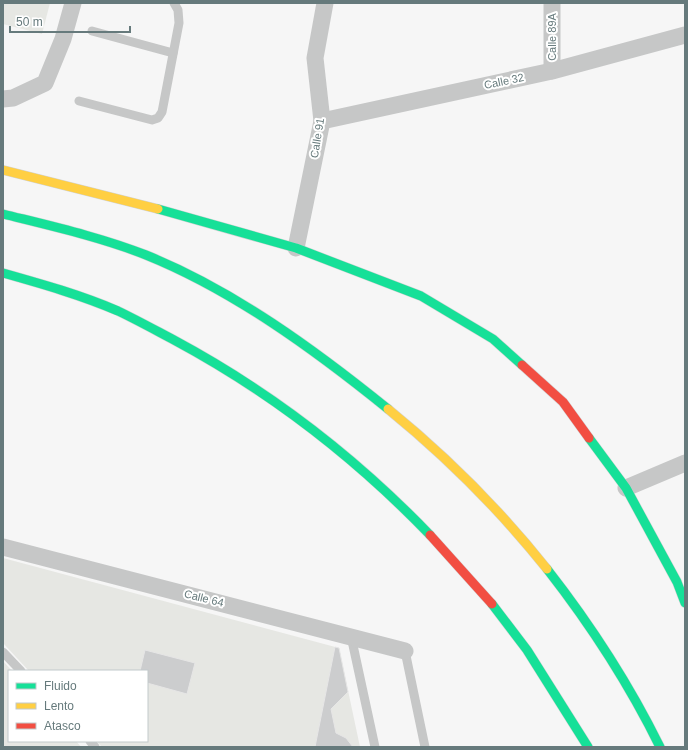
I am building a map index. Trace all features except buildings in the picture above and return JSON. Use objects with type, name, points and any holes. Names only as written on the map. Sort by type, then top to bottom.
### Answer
[{"type":"main road","points":[[3,170],[145,205],[296,248],[421,296],[493,338],[563,402],[626,488],[677,582],[685,603]]},
{"type":"main road","points":[[3,214],[105,240],[165,263],[219,291],[301,343],[384,405],[473,485],[504,517],[535,553],[602,645],[631,690],[660,747]]},
{"type":"main road","points":[[3,273],[54,287],[118,311],[178,342],[216,363],[285,407],[347,456],[429,533],[493,605],[521,642],[588,747]]},
{"type":"street","points":[[3,99],[13,98],[45,83],[63,39],[73,3]]},
{"type":"street","name":"Calle 91","points":[[296,248],[322,121],[315,58],[325,3]]},
{"type":"street","name":"Calle 89A","points":[[552,3],[552,71]]},
{"type":"street","name":"Calle 32","points":[[322,121],[552,71],[685,34]]},
{"type":"street","points":[[626,488],[685,463]]},
{"type":"street","name":"Calle 64","points":[[3,547],[405,651]]},
{"type":"lane","points":[[78,101],[152,120],[158,118],[162,112],[179,23],[178,10],[174,3]]},
{"type":"lane","points":[[92,31],[173,53]]},
{"type":"lane","points":[[351,636],[375,747]]},
{"type":"lane","points":[[405,651],[425,747]]},
{"type":"lane","points":[[3,652],[20,670]]},
{"type":"shaded area","points":[[3,3],[50,3],[42,34],[3,24]]},
{"type":"shaded area","points":[[3,558],[339,648],[360,747],[102,747],[97,742],[148,742],[148,670],[28,670],[3,643]]},
{"type":"shaded area","points":[[3,661],[11,670],[8,670],[8,742],[77,742],[81,747],[3,747]]},
{"type":"traffic: fast","points":[[158,209],[296,248],[421,296],[493,339],[522,365]]},
{"type":"traffic: fast","points":[[3,214],[75,232],[111,243],[146,255],[178,269],[242,304],[272,323],[332,365],[388,409]]},
{"type":"traffic: fast","points":[[3,273],[76,295],[118,311],[174,340],[244,381],[310,427],[341,452],[401,506],[430,535]]},
{"type":"traffic: fast","points":[[589,438],[626,488],[677,582],[685,603]]},
{"type":"traffic: fast","points":[[547,569],[578,611],[622,677],[660,747]]},
{"type":"traffic: fast","points":[[492,604],[527,650],[588,747]]},
{"type":"traffic: slow","points":[[3,170],[158,209]]},
{"type":"traffic: slow","points":[[388,409],[452,465],[492,505],[547,569]]},
{"type":"traffic: jam","points":[[522,365],[563,402],[589,438]]},
{"type":"traffic: jam","points":[[430,535],[492,604]]}]
